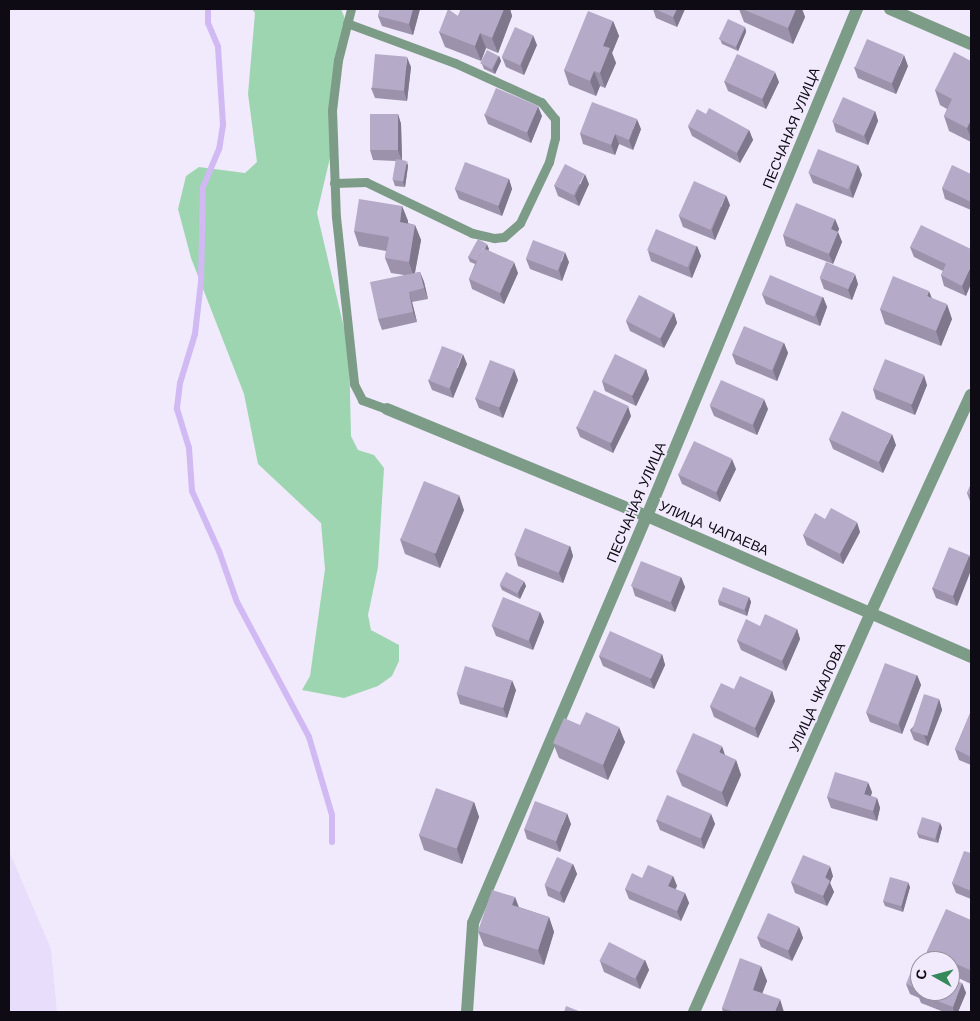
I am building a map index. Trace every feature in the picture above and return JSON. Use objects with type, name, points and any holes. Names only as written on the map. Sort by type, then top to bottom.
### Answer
[{"type":"street","name":"ПЕСЧАНАЯ УЛИЦА","points":[[467,1012],[473,923],[647,516],[857,9]]},
{"type":"street","points":[[890,9],[971,44]]},
{"type":"street","name":"УЛИЦА ЧКАЛОВА","points":[[694,1012],[871,612],[971,395]]},
{"type":"street","name":"УЛИЦА ЧАПАЕВА","points":[[387,409],[647,516],[971,657]]},
{"type":"lane","points":[[351,9],[338,60],[332,110],[334,182],[342,281],[354,384],[362,400],[387,409]]},
{"type":"lane","points":[[334,182],[366,182],[472,233],[494,238],[504,237],[520,223],[549,162],[555,138],[555,119],[541,102],[455,63],[347,24]]},
{"type":"shaded area","points":[[9,851],[51,949],[57,1012],[9,1012]]},
{"type":"green space","points":[[252,9],[341,9],[346,21],[333,145],[317,213],[349,349],[351,436],[358,450],[374,455],[384,468],[378,567],[368,615],[371,630],[399,645],[399,661],[392,676],[378,686],[344,698],[302,690],[310,676],[325,569],[321,523],[258,464],[244,394],[191,258],[178,209],[186,176],[199,167],[245,173],[257,162],[248,94],[255,13]]},
{"type":"building","points":[[380,9],[413,9],[409,24],[378,16]]},
{"type":"building","points":[[448,9],[458,16],[461,9],[504,9],[492,38],[480,33],[475,46],[439,32]]},
{"type":"building","points":[[655,9],[677,9],[673,17]]},
{"type":"building","points":[[742,9],[796,9],[788,28]]},
{"type":"building","points":[[588,11],[613,21],[603,46],[610,48],[600,73],[594,71],[590,81],[564,70]]},
{"type":"building","points":[[728,19],[745,27],[736,47],[719,39]]},
{"type":"building","points":[[515,27],[533,35],[520,65],[502,57]]},
{"type":"building","points":[[867,39],[904,55],[892,83],[855,68]]},
{"type":"building","points":[[487,50],[499,56],[492,69],[480,63]]},
{"type":"building","points":[[954,52],[971,61],[971,120],[967,128],[944,116],[952,99],[935,90]]},
{"type":"building","points":[[375,54],[407,57],[404,91],[372,88]]},
{"type":"building","points":[[737,54],[775,72],[762,99],[724,81]]},
{"type":"building","points":[[496,88],[538,106],[527,133],[485,115]]},
{"type":"building","points":[[843,97],[875,111],[864,136],[832,122]]},
{"type":"building","points":[[592,102],[637,119],[629,140],[615,134],[611,145],[580,133]]},
{"type":"building","points":[[709,108],[749,130],[737,153],[688,126],[697,109],[706,114]]},
{"type":"building","points":[[370,114],[398,114],[398,150],[370,150]]},
{"type":"building","points":[[818,149],[858,165],[848,189],[808,173]]},
{"type":"building","points":[[396,159],[407,161],[403,182],[392,180]]},
{"type":"building","points":[[465,162],[509,179],[498,206],[455,189]]},
{"type":"building","points":[[565,164],[585,174],[574,195],[554,185]]},
{"type":"building","points":[[952,165],[971,174],[971,202],[942,188]]},
{"type":"building","points":[[694,181],[726,195],[711,230],[679,216]]},
{"type":"building","points":[[359,199],[402,206],[400,222],[415,225],[409,262],[385,258],[389,237],[354,231]]},
{"type":"building","points":[[796,203],[835,219],[831,229],[838,232],[829,254],[783,235]]},
{"type":"building","points":[[921,225],[971,249],[971,266],[962,286],[941,275],[946,264],[910,247]]},
{"type":"building","points":[[656,229],[697,246],[688,267],[647,250]]},
{"type":"building","points":[[478,239],[487,244],[477,261],[468,257]]},
{"type":"building","points":[[533,240],[565,252],[558,271],[526,259]]},
{"type":"building","points":[[483,248],[514,262],[500,293],[469,279]]},
{"type":"building","points":[[826,262],[855,274],[848,289],[820,278]]},
{"type":"building","points":[[420,272],[424,288],[409,292],[413,312],[378,319],[370,282]]},
{"type":"building","points":[[770,275],[822,297],[814,317],[762,294]]},
{"type":"building","points":[[893,276],[929,291],[927,296],[947,304],[936,331],[880,309]]},
{"type":"building","points":[[639,295],[674,313],[661,339],[626,321]]},
{"type":"building","points":[[744,326],[784,343],[772,370],[732,354]]},
{"type":"building","points":[[442,346],[463,354],[449,388],[429,381]]},
{"type":"building","points":[[615,354],[646,369],[632,396],[602,381]]},
{"type":"building","points":[[885,359],[924,375],[912,404],[873,389]]},
{"type":"building","points":[[490,360],[514,369],[500,408],[475,398]]},
{"type":"building","points":[[721,380],[764,399],[753,425],[710,406]]},
{"type":"building","points":[[594,390],[628,406],[611,443],[577,427]]},
{"type":"building","points":[[842,411],[892,434],[879,462],[829,439]]},
{"type":"building","points":[[694,441],[732,459],[716,492],[678,475]]},
{"type":"building","points":[[424,481],[459,495],[436,554],[400,539]]},
{"type":"building","points":[[971,484],[971,495],[967,493]]},
{"type":"building","points":[[831,508],[857,522],[840,554],[803,535],[815,513],[825,519]]},
{"type":"building","points":[[525,528],[570,546],[559,573],[514,555]]},
{"type":"building","points":[[949,547],[969,555],[953,596],[933,588]]},
{"type":"building","points":[[641,561],[681,577],[671,602],[631,586]]},
{"type":"building","points":[[506,572],[524,581],[517,594],[500,584]]},
{"type":"building","points":[[723,587],[749,597],[744,610],[718,600]]},
{"type":"building","points":[[503,597],[540,612],[528,641],[491,626]]},
{"type":"building","points":[[765,614],[797,629],[782,661],[737,640],[746,619],[760,626]]},
{"type":"building","points":[[610,631],[662,654],[651,679],[599,656]]},
{"type":"building","points":[[885,663],[917,675],[898,725],[866,712]]},
{"type":"building","points":[[465,666],[512,680],[503,708],[457,694]]},
{"type":"building","points":[[740,676],[772,691],[755,728],[710,706],[721,683],[734,689]]},
{"type":"building","points":[[924,694],[939,699],[927,736],[912,731]]},
{"type":"building","points":[[971,711],[971,757],[955,749]]},
{"type":"building","points":[[586,712],[619,727],[603,765],[553,743],[564,718],[580,725]]},
{"type":"building","points":[[693,733],[722,746],[719,752],[736,760],[722,792],[676,771]]},
{"type":"building","points":[[835,772],[868,782],[864,794],[877,798],[873,811],[827,797]]},
{"type":"building","points":[[436,788],[474,802],[456,849],[419,835]]},
{"type":"building","points":[[667,795],[711,814],[701,839],[656,820]]},
{"type":"building","points":[[535,801],[567,813],[556,841],[524,829]]},
{"type":"building","points":[[922,817],[940,823],[935,839],[917,833]]},
{"type":"building","points":[[964,851],[971,853],[971,891],[952,883]]},
{"type":"building","points":[[803,855],[830,866],[825,877],[830,881],[823,896],[791,882]]},
{"type":"building","points":[[557,857],[573,864],[560,892],[544,885]]},
{"type":"building","points":[[648,865],[673,876],[668,886],[685,893],[677,911],[625,889],[632,873],[642,878]]},
{"type":"building","points":[[890,877],[908,882],[901,906],[883,901]]},
{"type":"building","points":[[492,890],[515,897],[512,905],[549,917],[538,950],[478,931]]},
{"type":"building","points":[[946,909],[971,920],[970,970],[960,966],[960,951],[927,951]]},
{"type":"building","points":[[768,913],[799,927],[788,951],[757,937]]},
{"type":"building","points":[[609,942],[645,960],[635,979],[599,961]]},
{"type":"building","points":[[740,958],[761,966],[753,990],[780,999],[775,1012],[734,1012],[722,1008]]},
{"type":"building","points":[[910,974],[910,986],[906,984]]},
{"type":"building","points":[[938,1001],[955,1001],[953,1007]]},
{"type":"building","points":[[566,1006],[581,1012],[564,1012]]},
{"type":"waterway","points":[[208,9],[208,23],[218,47],[223,125],[219,149],[203,187],[201,282],[195,334],[180,383],[177,409],[189,448],[192,491],[219,551],[237,602],[309,737],[332,815],[332,842]]}]
